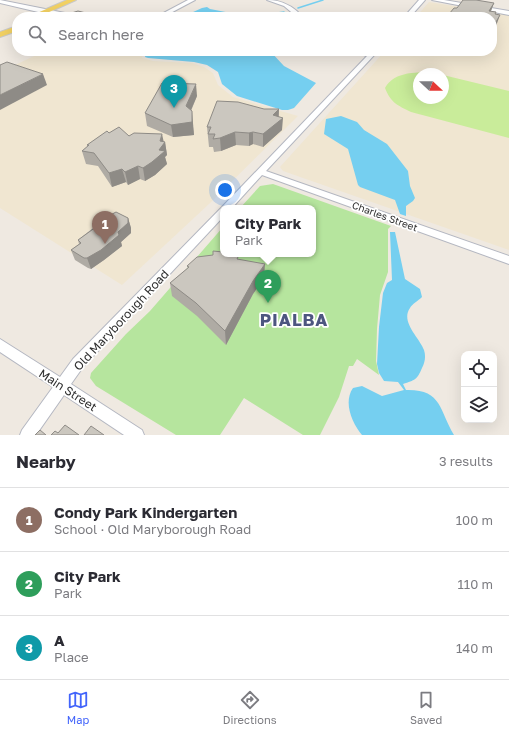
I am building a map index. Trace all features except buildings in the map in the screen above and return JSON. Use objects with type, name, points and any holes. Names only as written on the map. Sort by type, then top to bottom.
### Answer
[{"type":"main road","points":[[51,12],[73,0]]},
{"type":"main road","points":[[52,12],[83,0]]},
{"type":"main road","points":[[0,30],[12,25]]},
{"type":"main road","points":[[0,34],[12,30]]},
{"type":"street","points":[[0,0],[45,12]]},
{"type":"street","points":[[15,0],[46,12]]},
{"type":"street","points":[[168,12],[192,0]]},
{"type":"street","points":[[270,0],[286,6],[294,12]]},
{"type":"street","points":[[411,12],[422,0]]},
{"type":"street","points":[[435,0],[509,13]]},
{"type":"street","points":[[229,205],[370,56]]},
{"type":"street","name":"Charles Street","points":[[261,172],[509,260]]},
{"type":"street","name":"Old Maryborough Road","points":[[27,435],[78,363],[220,214]]},
{"type":"street","name":"Main Street","points":[[0,345],[137,435]]},
{"type":"shaded area","points":[[429,2],[491,12],[420,12]]},
{"type":"shaded area","points":[[497,13],[509,15],[509,250],[283,171],[280,167],[380,56],[497,56]]},
{"type":"shaded area","points":[[34,56],[143,56],[142,58],[153,61],[192,63],[204,67],[213,73],[218,85],[233,97],[298,116],[209,204],[122,285],[0,208],[0,72]]},
{"type":"green space","points":[[413,73],[413,104],[449,104],[449,76],[509,91],[509,138],[411,112],[398,105],[392,100],[385,88],[392,80],[406,74]]},
{"type":"green space","points":[[273,184],[391,226],[388,229],[388,272],[380,295],[377,329],[376,361],[379,375],[357,359],[353,366],[349,366],[339,397],[320,435],[303,435],[244,398],[220,435],[176,435],[96,386],[90,378],[91,373],[126,334],[150,311],[220,230],[220,257],[316,257],[316,205],[243,205],[260,186]]},
{"type":"water","points":[[207,7],[226,12],[193,12]]},
{"type":"water","points":[[275,56],[284,66],[316,83],[294,108],[282,110],[237,96],[222,84],[218,72],[207,65],[194,62],[145,57]]},
{"type":"water","points":[[341,116],[357,122],[364,130],[387,144],[408,171],[410,186],[415,198],[406,206],[406,216],[400,214],[395,200],[358,185],[348,149],[324,134],[326,119]]},
{"type":"water","points":[[390,232],[395,232],[405,279],[420,289],[422,297],[411,307],[407,319],[424,350],[425,354],[423,366],[417,377],[403,384],[406,390],[427,393],[433,397],[442,410],[454,435],[362,435],[352,419],[349,400],[353,388],[362,386],[382,396],[404,390],[398,382],[384,381],[379,373],[377,364],[383,293],[387,283],[392,280]]},
{"type":"waterway","points":[[298,8],[323,0]]},
{"type":"place","name":"A","points":[[174,108]]},
{"type":"place","name":"Condy Park Kindergarten","points":[[105,244]]},
{"type":"place","name":"City Park","points":[[268,303]]},
{"type":"district","name":"PIALBA","points":[[294,319]]}]
